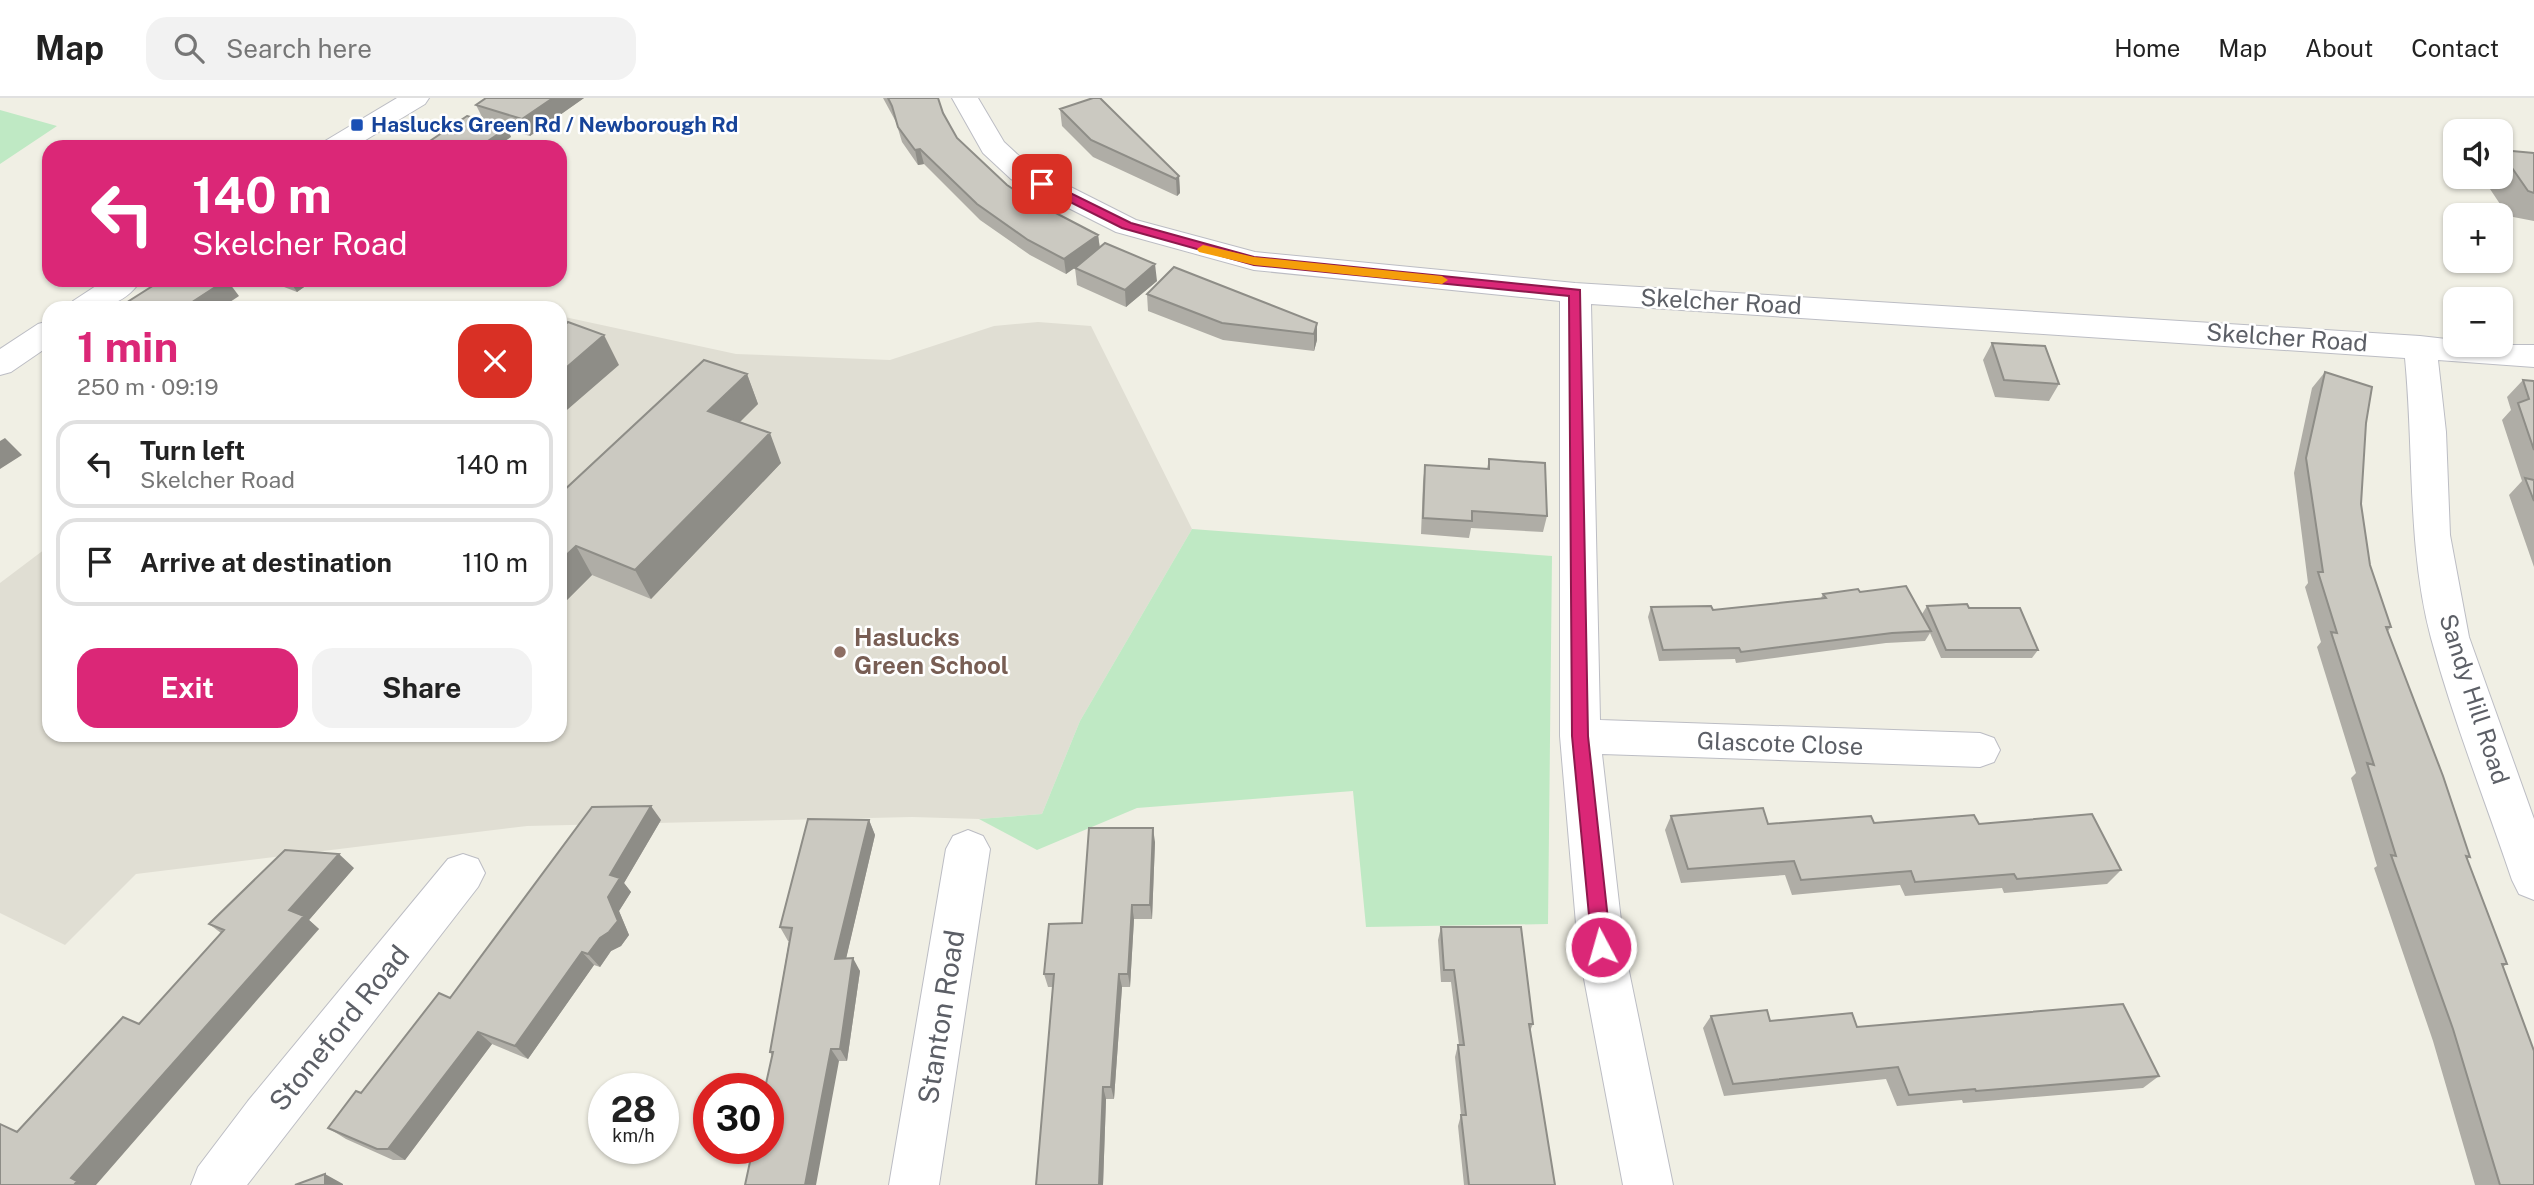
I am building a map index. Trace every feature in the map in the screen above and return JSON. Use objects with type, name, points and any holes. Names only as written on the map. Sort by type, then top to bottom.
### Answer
[{"type":"street","points":[[347,140],[416,98]]},
{"type":"street","name":"Skelcher Road","points":[[965,98],[969,110],[993,147],[1021,173],[1126,226],[1254,261],[1575,293],[2534,356]]},
{"type":"street","points":[[94,301],[116,287]]},
{"type":"street","points":[[1575,293],[1580,736],[1601,947],[1648,1185]]},
{"type":"street","points":[[0,364],[42,336]]},
{"type":"street","name":"Sandy Hill Road","points":[[2420,347],[2429,432],[2432,535],[2450,636],[2534,880]]},
{"type":"street","name":"Glascote Close","points":[[1580,736],[1980,750]]},
{"type":"street","name":"Stanton Road","points":[[914,1185],[968,849]]},
{"type":"street","name":"Stoneford Road","points":[[216,1185],[265,1118],[463,873]]},
{"type":"shaded area","name":"Haslucks Green School","points":[[567,318],[736,354],[890,360],[994,326],[1038,322],[1091,326],[1192,529],[1080,721],[1042,814],[979,819],[912,817],[527,826],[136,874],[65,945],[0,913],[0,583],[42,551],[42,742],[567,742]]},
{"type":"green space","points":[[0,110],[57,126],[0,164]]},
{"type":"green space","points":[[1192,529],[1552,556],[1548,924],[1366,927],[1353,791],[1137,808],[1037,850],[979,819],[1042,814],[1080,721]]},
{"type":"building","points":[[486,98],[553,98],[522,119],[476,105]]},
{"type":"building","points":[[888,98],[938,98],[957,138],[1007,185],[1049,213],[1052,211],[1098,235],[1064,259],[1028,240],[977,204],[920,149],[915,150],[898,127]]},
{"type":"building","points":[[1100,98],[1179,176],[1176,179],[1091,140],[1060,109]]},
{"type":"building","points":[[467,116],[507,128],[489,140],[431,140]]},
{"type":"building","points":[[2513,151],[2534,153],[2534,193],[2528,191],[2513,169]]},
{"type":"building","points":[[1105,243],[1155,264],[1125,290],[1075,268]]},
{"type":"building","points":[[1174,267],[1317,323],[1314,334],[1222,323],[1147,294]]},
{"type":"building","points":[[151,287],[215,287],[194,301],[129,301]]},
{"type":"building","points":[[567,323],[604,335],[567,367]]},
{"type":"building","points":[[1992,343],[2045,346],[2059,384],[2004,380]]},
{"type":"building","points":[[704,360],[747,374],[708,411],[770,433],[635,570],[576,546],[567,554],[567,487]]},
{"type":"building","points":[[2325,372],[2372,387],[2366,423],[2361,504],[2370,565],[2391,627],[2386,627],[2443,776],[2470,857],[2466,856],[2507,964],[2502,964],[2534,1051],[2534,1185],[2500,1185],[2453,1029],[2391,855],[2396,856],[2367,763],[2374,765],[2331,632],[2337,633],[2318,572],[2323,572],[2306,458]]},
{"type":"building","points":[[2523,380],[2534,381],[2534,450],[2518,403],[2529,399]]},
{"type":"building","points":[[1489,459],[1545,463],[1547,516],[1472,511],[1472,521],[1423,518],[1425,465],[1489,469]]},
{"type":"building","points":[[2525,478],[2534,480],[2534,501]]},
{"type":"building","points":[[1906,586],[1931,631],[1892,633],[1741,652],[1739,648],[1663,650],[1651,607],[1711,606],[1713,610],[1826,598],[1823,594],[1858,589],[1860,592]]},
{"type":"building","points":[[1967,604],[1969,608],[2020,608],[2038,650],[1946,650],[1927,606]]},
{"type":"building","points":[[651,806],[610,875],[620,878],[608,897],[618,921],[588,954],[582,952],[515,1046],[478,1032],[388,1149],[377,1149],[328,1128],[356,1091],[361,1093],[439,993],[450,998],[592,807]]},
{"type":"building","points":[[1763,808],[1768,824],[1871,816],[1874,823],[1974,815],[1979,824],[2092,814],[2121,870],[2017,879],[2014,874],[1915,882],[1911,871],[1801,880],[1794,861],[1688,869],[1671,816]]},
{"type":"building","points":[[808,819],[869,820],[835,959],[853,958],[840,1049],[831,1049],[805,1185],[745,1185],[750,1164],[784,1164],[784,1073],[768,1073],[792,928],[780,927]]},
{"type":"building","points":[[1089,828],[1153,828],[1150,905],[1132,905],[1128,974],[1119,974],[1111,1087],[1103,1087],[1099,1185],[1036,1185],[1054,974],[1044,974],[1049,924],[1082,923]]},
{"type":"building","points":[[285,850],[339,854],[289,910],[304,916],[71,1178],[77,1181],[74,1185],[0,1185],[0,1124],[17,1132],[123,1017],[139,1024],[224,930],[209,924]]},
{"type":"building","points":[[1441,927],[1521,927],[1533,1024],[1529,1024],[1555,1185],[1469,1185],[1461,1115],[1466,1115],[1458,1045],[1464,1045],[1454,970],[1444,970]]},
{"type":"building","points":[[2123,1004],[2159,1076],[1909,1095],[1898,1067],[1733,1084],[1711,1016],[1767,1010],[1770,1021],[1852,1013],[1857,1027]]},
{"type":"building","points":[[325,1174],[325,1185],[295,1185]]},
{"type":"slow traffic","points":[[1203,249],[1254,261],[1442,280]]},
{"type":"place","name":"Haslucks Green Rd / Newborough Rd","points":[[357,125]]},
{"type":"place","name":"Haslucks Green School","points":[[840,652]]},
{"type":"route","points":[[1042,184],[1126,226],[1193,247],[1254,261],[1575,293],[1580,736],[1601,947]]}]
